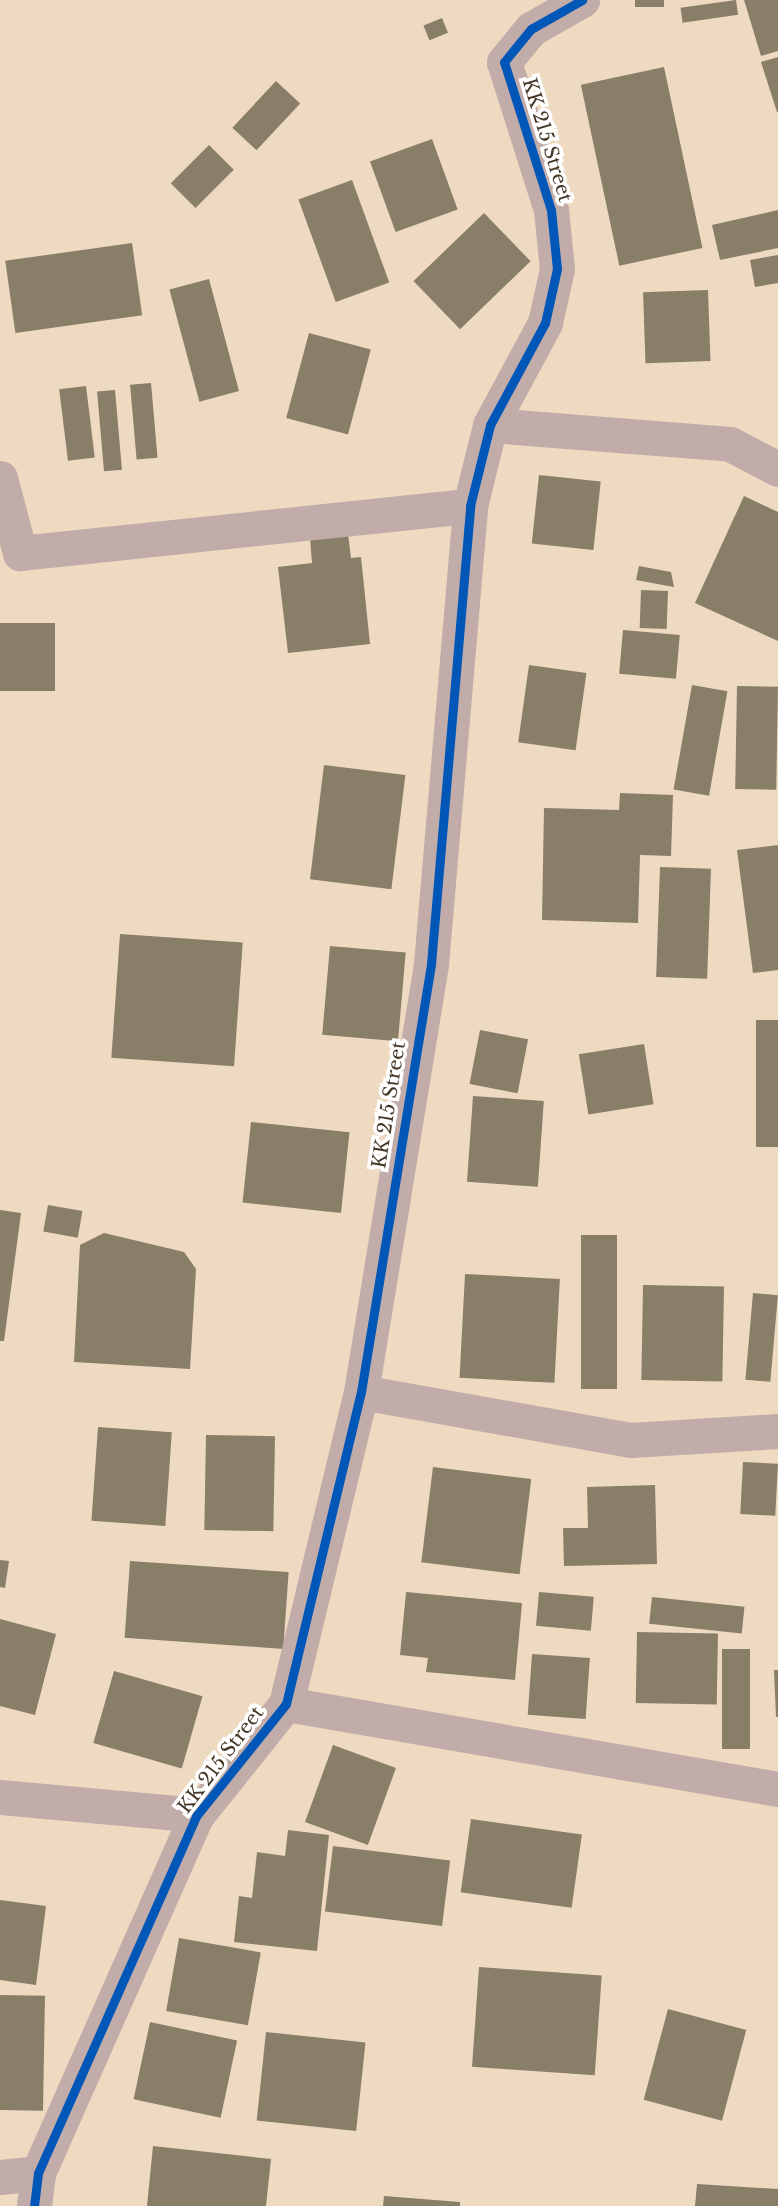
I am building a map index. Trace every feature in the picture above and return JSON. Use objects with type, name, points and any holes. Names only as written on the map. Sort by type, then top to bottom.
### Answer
[{"type":"street","name":"KK 215 Street","points":[[36,2190],[197,1815],[286,1704],[361,1392],[430,964],[470,506],[490,425],[545,323],[557,269],[551,209],[505,62],[531,29],[582,0]]},
{"type":"street","points":[[490,425],[730,444],[778,469]]},
{"type":"street","points":[[0,478],[20,553],[470,506]]},
{"type":"street","points":[[361,1392],[631,1440],[778,1431]]},
{"type":"street","points":[[286,1704],[778,1788]]},
{"type":"street","points":[[0,1797],[197,1815]]},
{"type":"street","points":[[0,2177],[36,2190]]},
{"type":"building","points":[[635,0],[664,0],[664,7],[635,7]]},
{"type":"building","points":[[736,0],[738,15],[683,23],[681,8]]},
{"type":"building","points":[[744,0],[778,0],[778,51],[761,56]]},
{"type":"building","points":[[442,18],[448,33],[429,40],[423,25]]},
{"type":"building","points":[[778,57],[778,112],[777,112],[761,62]]},
{"type":"building","points":[[664,67],[702,248],[619,266],[581,85]]},
{"type":"building","points":[[276,81],[300,104],[256,150],[232,128]]},
{"type":"building","points":[[432,139],[458,209],[396,232],[370,162]]},
{"type":"building","points":[[209,145],[234,170],[196,208],[171,183]]},
{"type":"building","points":[[352,180],[389,282],[336,302],[298,199]]},
{"type":"building","points":[[778,210],[778,248],[720,260],[712,225]]},
{"type":"building","points":[[484,213],[531,261],[460,329],[414,281]]},
{"type":"building","points":[[132,243],[142,315],[15,333],[5,261]]},
{"type":"building","points":[[778,255],[778,283],[755,287],[750,260]]},
{"type":"building","points":[[209,279],[239,391],[199,402],[169,290]]},
{"type":"building","points":[[708,290],[710,361],[646,363],[643,292]]},
{"type":"building","points":[[309,333],[371,350],[348,435],[286,418]]},
{"type":"building","points":[[151,383],[158,458],[137,460],[130,385]]},
{"type":"building","points":[[86,386],[95,457],[68,461],[59,389]]},
{"type":"building","points":[[115,390],[122,470],[104,471],[97,392]]},
{"type":"building","points":[[539,475],[601,481],[593,550],[532,544]]},
{"type":"building","points":[[744,496],[778,512],[778,641],[695,603]]},
{"type":"building","points":[[348,534],[351,558],[361,557],[370,644],[288,653],[278,567],[312,563],[310,538]]},
{"type":"building","points":[[639,566],[671,572],[674,587],[636,580]]},
{"type":"building","points":[[641,590],[668,591],[667,629],[640,628]]},
{"type":"building","points":[[0,623],[55,623],[55,691],[0,691]]},
{"type":"building","points":[[623,630],[680,635],[676,679],[619,674]]},
{"type":"building","points":[[529,665],[586,673],[576,750],[518,742]]},
{"type":"building","points":[[692,685],[727,691],[709,796],[674,789]]},
{"type":"building","points":[[737,686],[778,687],[776,790],[735,789]]},
{"type":"building","points":[[324,765],[405,775],[391,889],[310,879]]},
{"type":"building","points":[[620,793],[673,795],[671,856],[640,855],[638,923],[542,920],[544,808],[619,810]]},
{"type":"building","points":[[778,845],[778,970],[753,973],[737,850]]},
{"type":"building","points":[[660,867],[711,869],[707,979],[656,977]]},
{"type":"building","points":[[120,934],[243,943],[234,1066],[111,1058]]},
{"type":"building","points":[[330,946],[406,953],[398,1041],[322,1035]]},
{"type":"building","points":[[756,1020],[778,1020],[778,1147],[756,1147]]},
{"type":"building","points":[[480,1030],[528,1039],[518,1093],[470,1084]]},
{"type":"building","points":[[644,1044],[654,1104],[588,1115],[579,1054]]},
{"type":"building","points":[[473,1096],[544,1101],[538,1187],[467,1182]]},
{"type":"building","points":[[251,1122],[349,1132],[341,1213],[243,1203]]},
{"type":"building","points":[[48,1205],[82,1211],[78,1238],[43,1232]]},
{"type":"building","points":[[0,1210],[21,1213],[4,1341],[0,1341]]},
{"type":"building","points":[[104,1233],[184,1252],[196,1269],[190,1369],[74,1362],[80,1245]]},
{"type":"building","points":[[581,1235],[617,1235],[617,1389],[581,1389]]},
{"type":"building","points":[[465,1274],[560,1279],[554,1383],[460,1378]]},
{"type":"building","points":[[643,1285],[724,1286],[722,1381],[641,1380]]},
{"type":"building","points":[[753,1293],[778,1295],[770,1382],[745,1380]]},
{"type":"building","points":[[98,1427],[172,1432],[165,1526],[91,1521]]},
{"type":"building","points":[[206,1435],[275,1436],[273,1531],[204,1530]]},
{"type":"building","points":[[743,1462],[778,1464],[775,1516],[740,1514]]},
{"type":"building","points":[[433,1467],[531,1479],[520,1574],[421,1562]]},
{"type":"building","points":[[655,1485],[657,1564],[564,1566],[563,1528],[588,1528],[587,1487]]},
{"type":"building","points":[[0,1560],[9,1561],[5,1588],[0,1587]]},
{"type":"building","points":[[130,1561],[289,1572],[283,1649],[125,1638]]},
{"type":"building","points":[[406,1592],[522,1603],[515,1680],[426,1672],[428,1658],[400,1655]]},
{"type":"building","points":[[539,1592],[594,1597],[591,1631],[536,1626]]},
{"type":"building","points":[[652,1597],[744,1607],[742,1634],[649,1624]]},
{"type":"building","points":[[0,1619],[56,1634],[35,1715],[0,1706]]},
{"type":"building","points":[[637,1632],[718,1633],[717,1704],[636,1703]]},
{"type":"building","points":[[722,1649],[750,1649],[750,1749],[722,1749]]},
{"type":"building","points":[[532,1654],[590,1658],[586,1719],[528,1715]]},
{"type":"building","points":[[774,1670],[778,1670],[778,1717],[776,1717]]},
{"type":"building","points":[[114,1671],[202,1696],[182,1768],[93,1743]]},
{"type":"building","points":[[333,1745],[396,1768],[368,1845],[305,1822]]},
{"type":"building","points":[[471,1819],[582,1835],[572,1908],[461,1892]]},
{"type":"building","points":[[288,1830],[329,1835],[317,1951],[234,1942],[239,1896],[252,1898],[257,1852],[285,1856]]},
{"type":"building","points":[[333,1846],[450,1860],[442,1926],[325,1912]]},
{"type":"building","points":[[0,1900],[46,1906],[36,1985],[0,1980]]},
{"type":"building","points":[[179,1938],[261,1952],[248,2025],[166,2011]]},
{"type":"building","points":[[479,1967],[602,1976],[595,2075],[472,2067]]},
{"type":"building","points":[[0,1995],[45,1996],[43,2111],[0,2110]]},
{"type":"building","points":[[668,2009],[746,2030],[722,2121],[644,2100]]},
{"type":"building","points":[[150,2022],[237,2041],[221,2118],[134,2099]]},
{"type":"building","points":[[266,2032],[365,2042],[356,2131],[257,2121]]},
{"type":"building","points":[[153,2146],[271,2159],[266,2206],[147,2206]]},
{"type":"building","points":[[697,2184],[778,2189],[778,2206],[695,2206]]},
{"type":"building","points":[[384,2196],[460,2202],[460,2206],[383,2206]]},
{"type":"cycle path","points":[[34,2206],[38,2173],[197,1815],[286,1704],[361,1392],[431,964],[470,506],[490,425],[545,323],[557,269],[551,210],[504,62],[531,29],[582,0]]}]
